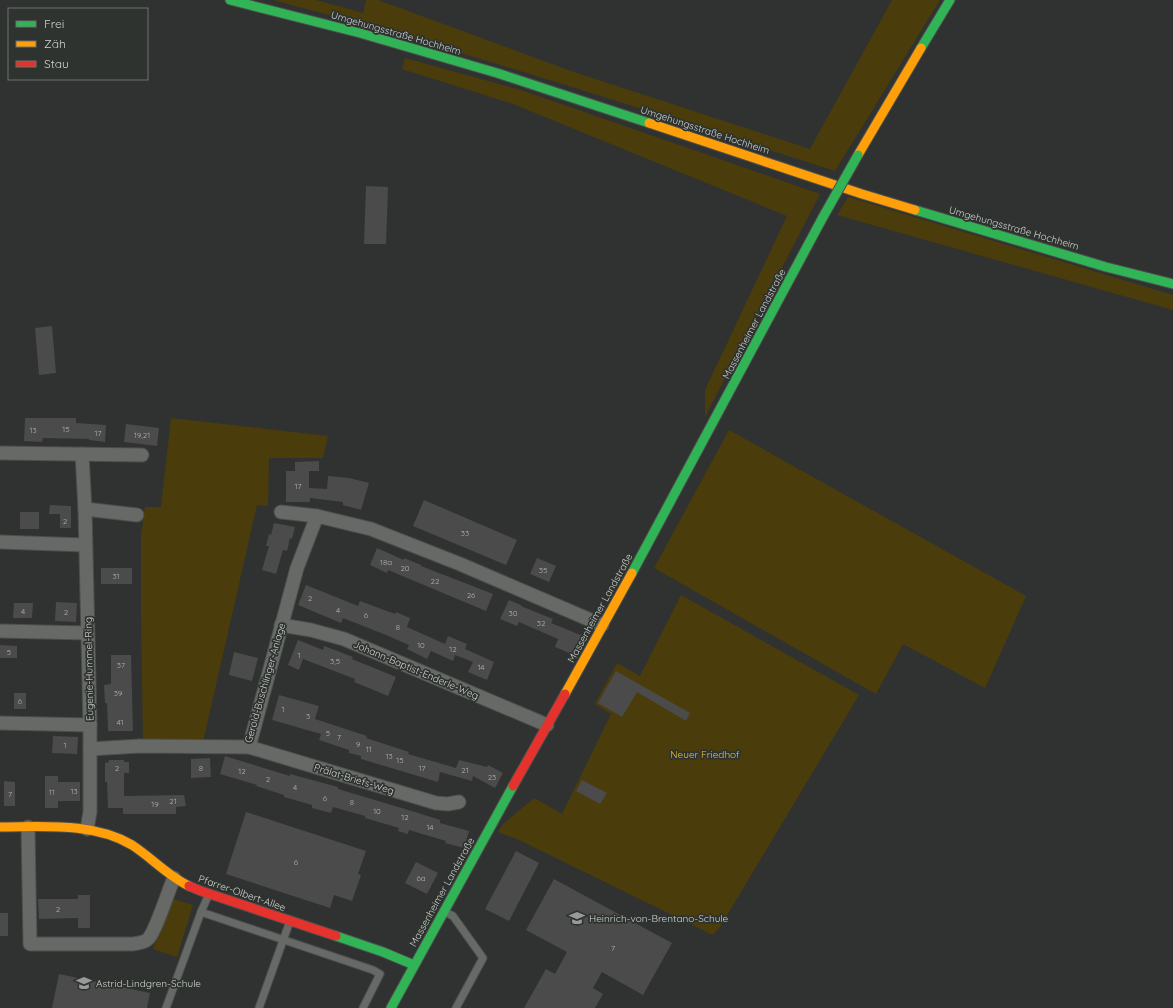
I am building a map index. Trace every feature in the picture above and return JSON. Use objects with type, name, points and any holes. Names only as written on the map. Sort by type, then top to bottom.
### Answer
[{"type":"street","name":"Umgehungsstraße Hochheim","points":[[230,0],[360,33],[497,73],[862,194],[1098,264],[1173,284]]},
{"type":"street","name":"Massenheimer Landstraße","points":[[391,1008],[602,625],[640,559],[858,155],[950,0]]},
{"type":"street","points":[[0,453],[142,455]]},
{"type":"street","name":"Eugenie-Hummel-Ring","points":[[82,454],[85,509],[90,725],[90,812],[87,829]]},
{"type":"street","points":[[85,509],[138,515]]},
{"type":"street","points":[[281,512],[317,516],[371,529],[460,564],[602,625]]},
{"type":"street","name":"Gerold-Buschlinger-Anlage","points":[[90,749],[140,746],[248,747],[296,568],[317,516]]},
{"type":"street","points":[[0,542],[85,544]]},
{"type":"street","name":"Johann-Baptist-Enderle-Weg","points":[[281,625],[311,630],[344,639],[547,725]]},
{"type":"street","points":[[0,631],[87,633]]},
{"type":"street","points":[[0,723],[90,725]]},
{"type":"street","name":"Prälat-Briefs-Weg","points":[[248,747],[436,803],[448,804],[460,802]]},
{"type":"street","name":"Pfarrer-Olbert-Allee","points":[[0,827],[87,829],[109,834],[140,850],[174,878],[190,886],[209,894],[383,952],[414,965]]},
{"type":"street","points":[[28,827],[30,944],[133,944],[146,941],[156,924],[174,878]]},
{"type":"lane","points":[[166,1008],[209,894]]},
{"type":"lane","points":[[444,911],[453,916],[484,958],[456,1008]]},
{"type":"lane","points":[[201,912],[373,970],[380,974],[363,1008]]},
{"type":"lane","points":[[259,1008],[290,921]]},
{"type":"green space","points":[[273,0],[316,0],[363,13],[366,0],[378,0],[571,71],[810,149],[892,0],[940,0],[835,171],[485,60]]},
{"type":"green space","points":[[405,58],[524,91],[820,194],[705,417],[705,390],[787,216],[513,104],[402,69]]},
{"type":"green space","points":[[848,197],[1173,295],[1173,310],[837,215]]},
{"type":"green space","points":[[171,418],[328,436],[323,458],[269,458],[268,506],[257,505],[203,742],[143,739],[141,536],[145,507],[161,507]]},
{"type":"green space","points":[[729,430],[1026,596],[985,688],[903,644],[876,694],[654,568]]},
{"type":"green space","name":"Neuer Friedhof","points":[[681,595],[859,695],[720,927],[713,935],[517,839],[498,832],[503,824],[534,798],[562,814],[611,714],[595,704],[617,663],[640,676]]},
{"type":"green space","points":[[171,898],[193,905],[177,957],[153,949]]},
{"type":"building","points":[[366,186],[388,187],[386,244],[364,244]]},
{"type":"building","points":[[52,326],[56,373],[39,375],[35,328]]},
{"type":"building","points":[[25,418],[76,418],[76,423],[106,425],[105,442],[89,439],[43,438],[42,442],[24,441]]},
{"type":"building","points":[[126,424],[159,428],[157,446],[124,442]]},
{"type":"building","points":[[319,461],[319,471],[309,471],[309,488],[327,489],[328,476],[349,478],[369,483],[361,510],[343,505],[343,502],[310,498],[310,502],[286,502],[286,471],[295,471],[295,462]]},
{"type":"building","points":[[424,500],[517,540],[506,565],[413,526]]},
{"type":"building","points":[[50,505],[71,506],[71,528],[60,528],[60,514],[49,514]]},
{"type":"building","points":[[20,512],[39,512],[39,529],[20,529]]},
{"type":"building","points":[[274,523],[295,527],[292,539],[290,538],[287,551],[283,550],[276,574],[262,570],[269,546],[266,546],[269,534],[271,535]]},
{"type":"building","points":[[377,548],[404,560],[404,558],[493,594],[486,611],[388,570],[387,573],[370,565]]},
{"type":"building","points":[[537,558],[556,566],[549,582],[530,574]]},
{"type":"building","points":[[101,568],[132,568],[132,584],[101,584]]},
{"type":"building","points":[[306,585],[358,606],[360,601],[395,614],[396,612],[410,618],[407,627],[445,644],[448,636],[467,644],[465,649],[494,662],[487,680],[468,672],[473,662],[455,655],[453,661],[431,651],[427,659],[407,649],[409,645],[386,635],[343,618],[341,623],[298,605]]},
{"type":"building","points":[[509,600],[553,619],[551,623],[583,636],[574,655],[555,647],[558,639],[519,622],[517,626],[500,619]]},
{"type":"building","points":[[56,602],[77,603],[76,622],[55,621]]},
{"type":"building","points":[[14,603],[33,603],[32,618],[13,618]]},
{"type":"building","points":[[298,640],[323,650],[324,646],[353,657],[352,659],[396,677],[388,696],[354,682],[355,679],[303,659],[299,670],[288,665]]},
{"type":"building","points":[[0,645],[17,646],[17,658],[0,658]]},
{"type":"building","points":[[234,652],[258,658],[252,681],[229,675]]},
{"type":"building","points":[[111,655],[131,655],[133,731],[108,731],[107,703],[105,703],[104,685],[111,684]]},
{"type":"building","points":[[616,671],[690,713],[686,721],[637,692],[622,717],[598,703]]},
{"type":"building","points":[[14,693],[26,693],[26,709],[14,709]]},
{"type":"building","points":[[279,695],[319,706],[315,719],[367,736],[366,738],[409,752],[408,754],[456,768],[459,760],[487,767],[488,765],[503,773],[495,788],[473,776],[472,781],[440,772],[438,782],[361,759],[361,756],[349,753],[349,750],[319,740],[321,734],[272,720]]},
{"type":"building","points":[[53,736],[78,737],[77,754],[52,753]]},
{"type":"building","points":[[225,756],[290,776],[290,774],[338,787],[338,789],[440,820],[440,823],[469,831],[464,848],[409,830],[408,834],[398,831],[399,828],[333,807],[331,813],[312,808],[312,805],[284,797],[284,795],[256,786],[257,785],[220,774]]},
{"type":"building","points":[[210,758],[211,777],[191,778],[191,759]]},
{"type":"building","points":[[109,760],[124,760],[124,762],[129,762],[129,773],[124,773],[124,796],[184,795],[186,806],[176,807],[176,814],[123,814],[123,808],[108,808],[107,782],[105,782],[105,763],[109,762]]},
{"type":"building","points":[[45,776],[58,776],[58,782],[80,782],[80,801],[58,801],[58,808],[45,808]]},
{"type":"building","points":[[582,780],[607,793],[600,804],[576,791]]},
{"type":"building","points":[[4,781],[15,782],[15,806],[4,806]]},
{"type":"building","points":[[246,812],[366,851],[358,874],[361,875],[352,901],[334,895],[330,908],[226,874]]},
{"type":"building","points":[[516,851],[539,863],[509,921],[485,909]]},
{"type":"building","points":[[416,862],[438,873],[427,894],[405,883]]},
{"type":"building","points":[[554,879],[672,943],[643,995],[602,972],[593,988],[603,994],[595,1008],[524,1008],[546,969],[555,974],[567,952],[526,930]]},
{"type":"building","points":[[78,895],[90,895],[90,928],[78,928],[78,918],[39,919],[38,899],[78,899]]},
{"type":"building","points":[[0,913],[8,913],[8,936],[0,936]]},
{"type":"building","points":[[59,974],[150,993],[147,1008],[52,1008]]},
{"type":"traffic: fast","points":[[230,0],[360,33],[497,73],[649,123]]},
{"type":"traffic: fast","points":[[921,48],[950,0]]},
{"type":"traffic: fast","points":[[823,217],[858,155]]},
{"type":"traffic: fast","points":[[915,210],[1106,267],[1173,284]]},
{"type":"traffic: fast","points":[[632,573],[823,217]]},
{"type":"traffic: fast","points":[[391,1008],[513,786]]},
{"type":"traffic: fast","points":[[336,936],[383,952],[414,965]]},
{"type":"traffic: slow","points":[[858,155],[921,48]]},
{"type":"traffic: slow","points":[[649,123],[862,194],[915,210]]},
{"type":"traffic: slow","points":[[565,694],[632,573]]},
{"type":"traffic: slow","points":[[0,827],[68,827],[101,832],[132,845],[167,872],[189,886]]},
{"type":"traffic: jam","points":[[513,786],[565,694]]},
{"type":"traffic: jam","points":[[189,886],[336,936]]},
{"type":"place","name":"Heinrich-von-Brentano-Schule","points":[[577,918]]},
{"type":"place","name":"Astrid-Lindgren-Schule","points":[[84,983]]}]
